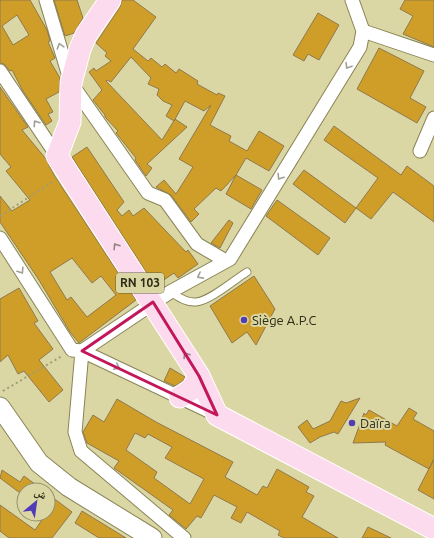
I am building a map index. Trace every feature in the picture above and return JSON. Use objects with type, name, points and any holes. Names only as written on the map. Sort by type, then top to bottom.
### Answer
[{"type":"main road","points":[[63,164],[70,122],[71,83],[86,35],[110,0]]},
{"type":"main road","name":"RN 103","points":[[63,164],[161,297],[217,415]]},
{"type":"main road","points":[[180,397],[192,389],[199,376]]},
{"type":"main road","points":[[217,415],[434,529]]},
{"type":"street","points":[[46,0],[71,83],[122,157],[148,193],[165,200],[197,244],[226,261]]},
{"type":"street","points":[[77,350],[161,297],[230,258],[360,47],[363,31],[352,0]]},
{"type":"street","points":[[363,31],[434,55]]},
{"type":"street","points":[[0,71],[63,164]]},
{"type":"street","points":[[420,151],[434,118]]},
{"type":"street","points":[[0,238],[77,350],[217,415]]},
{"type":"street","points":[[77,350],[75,432],[81,451],[184,538]]},
{"type":"street","points":[[0,407],[39,463],[70,487],[152,538]]},
{"type":"lane","points":[[161,297],[195,303],[205,300],[246,272]]},
{"type":"path","points":[[0,216],[63,164]]},
{"type":"path","points":[[0,393],[77,350]]},
{"type":"highlighted area","points":[[153,302],[199,376],[217,415],[82,351]]},
{"type":"building","points":[[0,0],[30,0],[47,30],[50,41],[48,42],[55,58],[50,61],[60,78],[59,92],[46,99],[53,112],[48,114],[52,121],[46,125],[23,91],[12,70],[10,71],[4,64],[0,63]],"holes":[[[17,15],[29,35],[13,45],[2,26]]]},
{"type":"building","points":[[54,0],[77,0],[83,18],[74,33],[65,36]]},
{"type":"building","points":[[122,0],[133,0],[156,17],[133,49],[148,61],[151,58],[162,67],[165,64],[176,73],[179,69],[198,81],[197,84],[217,95],[218,93],[225,96],[210,125],[231,136],[229,141],[247,151],[259,131],[284,146],[269,171],[246,158],[236,175],[221,191],[216,188],[194,209],[199,214],[191,222],[171,195],[156,187],[164,180],[176,194],[193,167],[179,159],[211,105],[204,111],[185,101],[175,119],[187,127],[147,164],[152,168],[146,176],[135,160],[136,158],[116,133],[118,131],[105,117],[93,100],[102,90],[89,72],[94,68],[96,71],[111,61],[105,56],[107,53],[96,43],[120,7]],"holes":[[[131,57],[151,78],[148,84],[159,89],[157,95],[163,101],[172,105],[166,116],[174,121],[162,140],[106,81],[111,82]]]},
{"type":"building","points":[[405,0],[434,0],[434,47],[403,34],[413,16],[400,9]]},
{"type":"building","points":[[318,13],[339,25],[319,60],[308,54],[304,61],[293,55]]},
{"type":"building","points":[[379,48],[424,71],[410,98],[426,107],[417,123],[357,89]]},
{"type":"building","points":[[0,87],[28,127],[22,130],[46,159],[54,175],[136,300],[79,343],[70,332],[39,280],[0,222],[0,196],[12,211],[30,200],[6,171],[11,167],[0,154]],"holes":[[[72,258],[92,283],[101,276],[116,295],[87,317],[71,297],[67,300],[50,272]]]},
{"type":"building","points":[[334,126],[401,175],[407,166],[434,186],[434,222],[393,192],[371,219],[356,208],[378,178],[324,140]]},
{"type":"building","points":[[87,147],[124,202],[117,210],[122,216],[129,210],[133,216],[144,208],[186,252],[188,250],[198,264],[178,278],[174,273],[155,286],[72,157]]},
{"type":"building","points":[[304,170],[356,208],[345,223],[293,184]]},
{"type":"building","points":[[236,175],[262,190],[251,209],[226,194]]},
{"type":"building","points":[[277,200],[330,238],[318,255],[266,216]]},
{"type":"building","points":[[229,220],[233,223],[220,248],[211,243]]},
{"type":"building","name":"Siège A.P.C","points":[[254,276],[275,309],[256,345],[247,332],[232,343],[210,306]]},
{"type":"building","points":[[19,288],[38,321],[34,323],[53,349],[39,360],[63,390],[49,402],[24,371],[18,374],[8,355],[0,362],[0,299]]},
{"type":"building","points":[[170,368],[185,377],[183,381],[175,386],[164,381]]},
{"type":"building","points":[[360,398],[338,434],[334,432],[320,437],[310,443],[298,427],[307,420],[313,429],[330,421],[341,401],[346,403]]},
{"type":"building","points":[[117,399],[156,422],[233,462],[225,477],[257,495],[263,486],[267,488],[277,469],[309,487],[306,492],[314,496],[302,517],[338,538],[284,538],[278,535],[280,531],[247,512],[241,523],[231,518],[237,507],[214,495],[201,518],[197,516],[186,529],[169,515],[173,510],[114,468],[119,461],[87,443],[83,432],[93,415],[104,422]],"holes":[[[135,433],[145,438],[148,434],[172,447],[165,458],[204,479],[190,504],[154,478],[157,472],[126,450]]]},
{"type":"building","points":[[409,408],[417,413],[413,419],[434,431],[434,459],[429,469],[385,445],[386,442],[353,443],[364,413],[366,415],[369,410],[397,426]]},
{"type":"building","points":[[434,459],[434,499],[418,490]]},
{"type":"building","points":[[2,470],[20,482],[16,482],[16,490],[0,478]]},
{"type":"building","points":[[24,476],[32,482],[20,482]]},
{"type":"building","points":[[56,500],[72,512],[52,538],[9,538],[0,531],[0,505],[16,516],[16,522],[24,522],[35,530],[40,522],[56,522]]},
{"type":"building","points":[[82,511],[126,538],[99,538],[75,523]]},
{"type":"building","points":[[368,527],[391,538],[362,538]]},
{"type":"place","name":"Siège A.P.C","points":[[244,320]]},
{"type":"place","name":"Daïra","points":[[352,423]]}]
